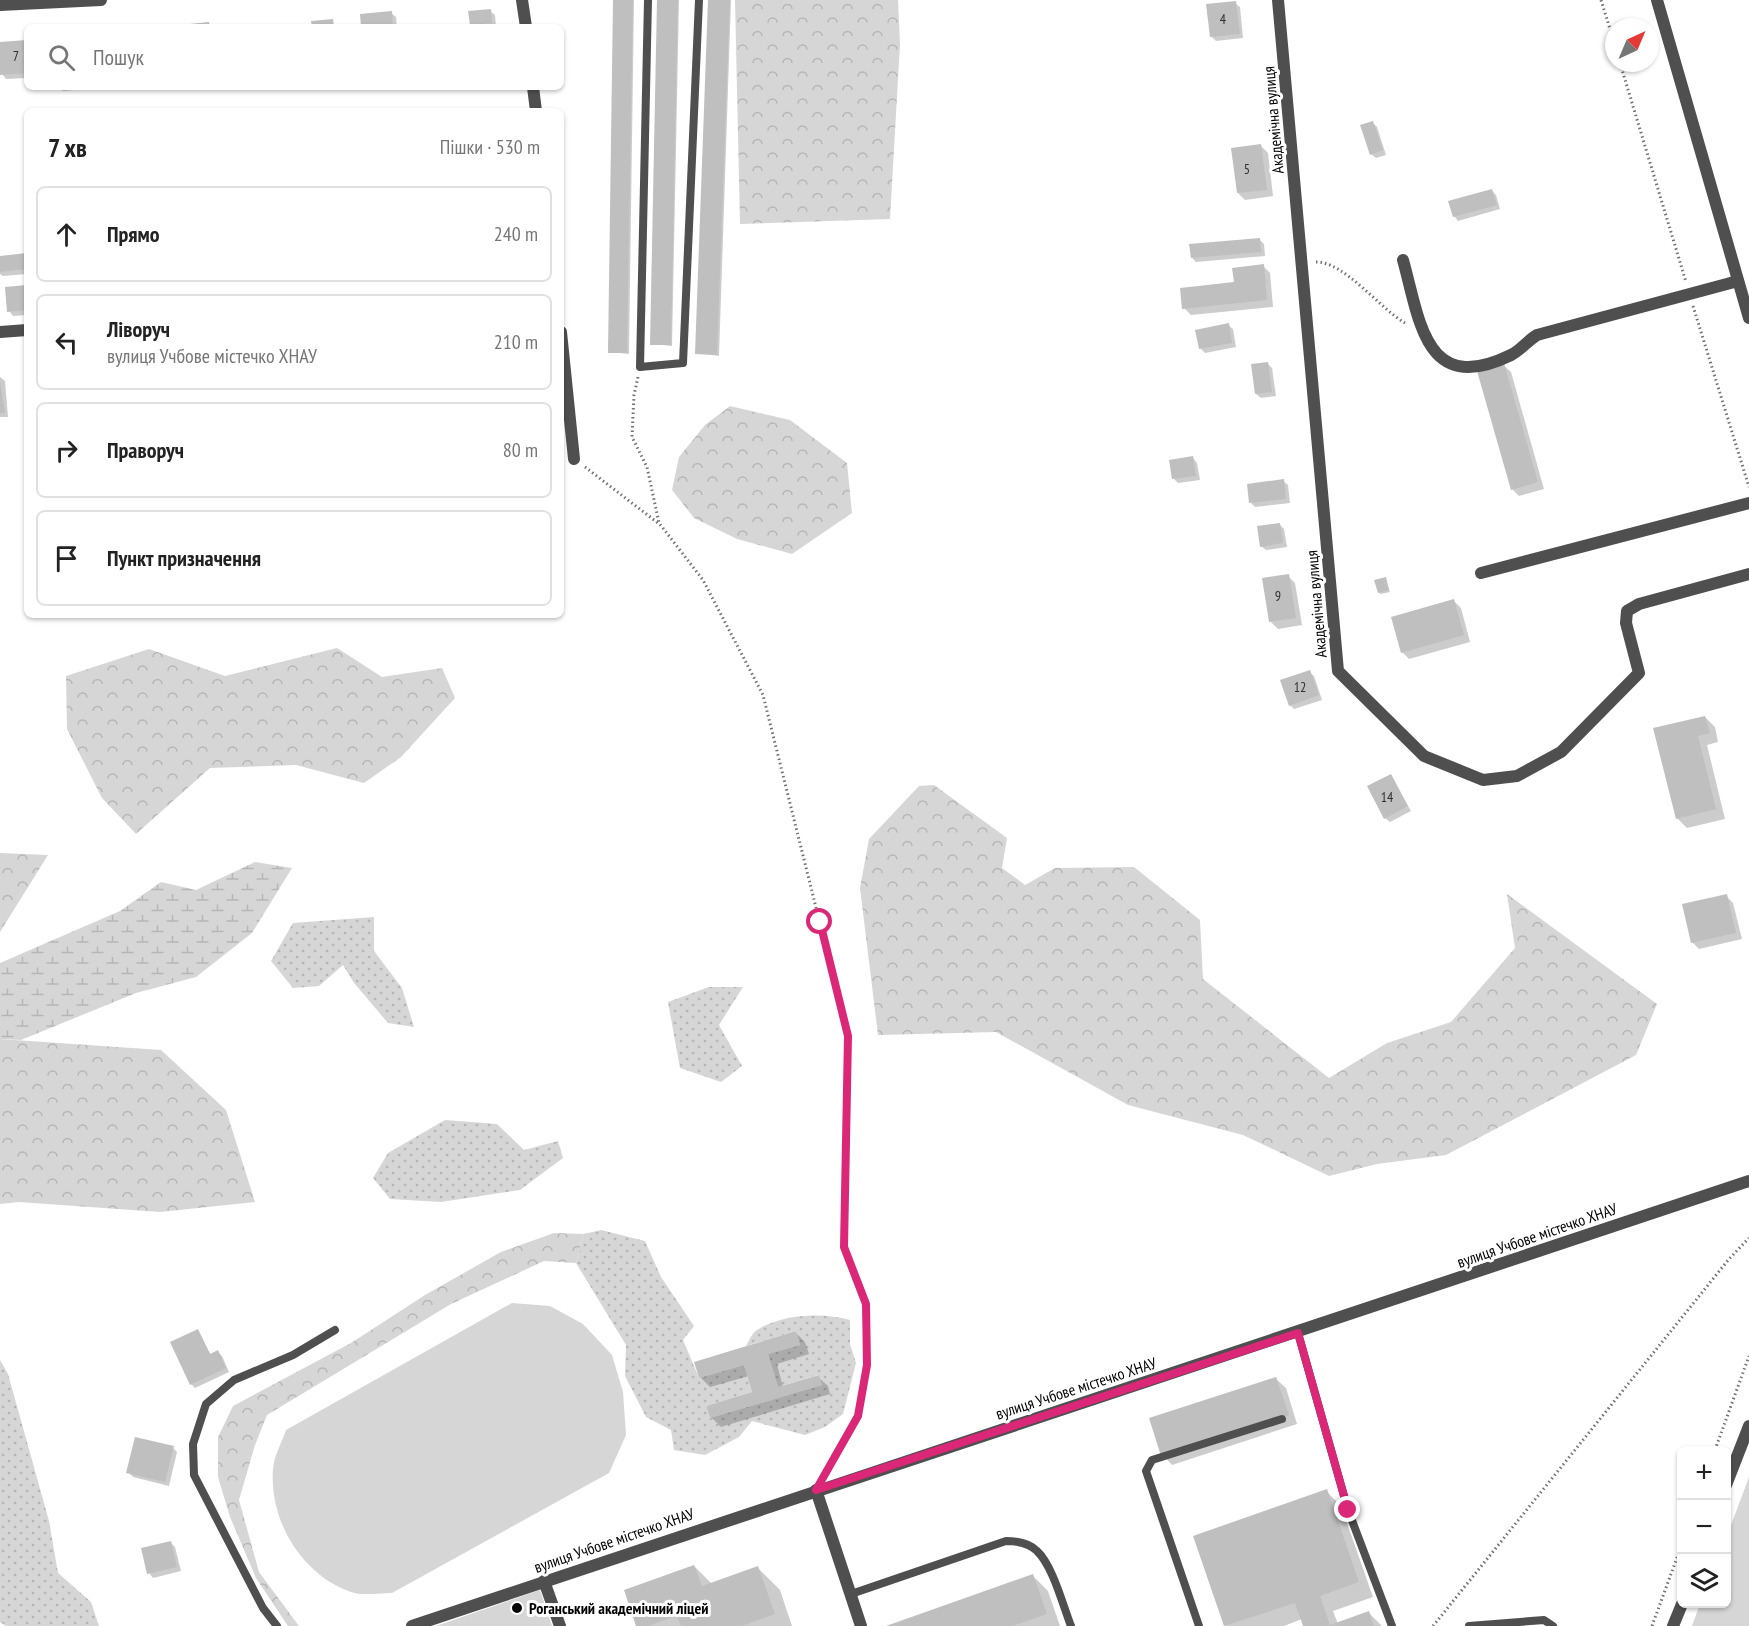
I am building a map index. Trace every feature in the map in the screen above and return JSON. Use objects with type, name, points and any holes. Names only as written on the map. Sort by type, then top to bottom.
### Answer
[{"type":"street","points":[[0,4],[101,0]]},
{"type":"street","points":[[522,0],[526,24]]},
{"type":"street","name":"Академічна вулиця","points":[[1278,0],[1338,671],[1424,756],[1483,780],[1517,776],[1561,752],[1639,673],[1626,623],[1628,611],[1639,604],[1749,574]]},
{"type":"street","points":[[1658,0],[1749,318]]},
{"type":"street","points":[[533,90],[536,108]]},
{"type":"street","points":[[1402,260],[1427,344],[1439,356],[1458,367],[1473,367],[1511,355],[1537,336],[1738,281]]},
{"type":"street","points":[[0,333],[24,330]]},
{"type":"street","points":[[564,361],[574,459]]},
{"type":"street","points":[[1481,573],[1749,503]]},
{"type":"street","name":"вулиця Учбове містечко ХНАУ","points":[[412,1626],[1749,1181]]},
{"type":"street","points":[[1731,1472],[1749,1425]]},
{"type":"street","points":[[816,1490],[861,1626]]},
{"type":"street","points":[[544,1581],[560,1626]]},
{"type":"street","points":[[1673,1626],[1680,1608]]},
{"type":"lane","points":[[648,0],[640,367],[683,363],[699,0]]},
{"type":"lane","points":[[277,1626],[263,1608],[194,1474],[193,1444],[206,1404],[234,1380],[293,1355],[335,1330]]},
{"type":"lane","points":[[1298,1333],[1348,1510],[1392,1626]]},
{"type":"lane","points":[[1199,1626],[1146,1471],[1147,1466],[1152,1460],[1282,1419]]},
{"type":"lane","points":[[851,1594],[1006,1541],[1022,1542],[1038,1551],[1044,1561],[1071,1626]]},
{"type":"lane","points":[[1469,1626],[1544,1620],[1553,1626]]},
{"type":"path","points":[[1601,0],[1607,18]]},
{"type":"path","points":[[1623,72],[1749,487]]},
{"type":"path","points":[[1303,263],[1333,265],[1396,318],[1424,335]]},
{"type":"path","points":[[640,367],[634,395],[632,437],[647,467],[659,523]]},
{"type":"path","points":[[574,459],[659,523],[703,580],[763,695],[848,1036],[844,1247],[866,1304],[867,1365],[858,1416],[816,1490]]},
{"type":"path","points":[[1433,1626],[1729,1258],[1749,1238]]},
{"type":"path","points":[[1716,1446],[1749,1356]]},
{"type":"path","points":[[1652,1626],[1678,1554]]},
{"type":"green space","points":[[735,0],[898,0],[900,44],[890,219],[740,224]]},
{"type":"green space","points":[[730,406],[790,420],[847,463],[852,513],[792,554],[737,539],[694,518],[672,490],[679,457],[705,425]]},
{"type":"green space","points":[[337,648],[382,677],[442,668],[455,698],[401,757],[364,783],[296,765],[210,768],[136,834],[102,798],[67,729],[66,676],[149,649],[225,676]]},
{"type":"green space","points":[[934,785],[1007,838],[1002,868],[1025,885],[1055,868],[1134,867],[1200,920],[1203,979],[1329,1078],[1387,1043],[1451,1022],[1515,948],[1507,894],[1657,1004],[1636,1055],[1446,1155],[1377,1164],[1329,1176],[1243,1135],[1128,1105],[996,1032],[878,1035],[860,888],[869,839],[919,786]]},
{"type":"green space","points":[[0,853],[48,855],[0,932]]},
{"type":"green space","points":[[255,862],[292,868],[252,933],[196,977],[136,993],[21,1040],[0,1039],[0,963],[120,911],[161,882],[196,890]]},
{"type":"green space","points":[[374,917],[374,951],[402,988],[414,1027],[388,1023],[354,983],[343,965],[319,986],[293,988],[271,961],[293,923]]},
{"type":"green space","points":[[709,987],[743,987],[719,1025],[742,1066],[721,1082],[680,1068],[668,1002]]},
{"type":"green space","points":[[0,1039],[161,1050],[226,1110],[255,1202],[160,1212],[19,1202],[0,1204]]},
{"type":"green space","points":[[445,1120],[497,1124],[524,1150],[558,1141],[563,1158],[520,1190],[441,1202],[390,1199],[373,1178],[388,1153]]},
{"type":"green space","points":[[601,1230],[645,1241],[661,1277],[694,1326],[683,1340],[699,1378],[744,1365],[752,1392],[706,1406],[710,1418],[822,1385],[818,1375],[778,1387],[768,1354],[800,1345],[796,1331],[746,1346],[755,1331],[767,1325],[790,1318],[815,1315],[850,1320],[850,1344],[856,1363],[843,1414],[825,1427],[805,1435],[752,1421],[739,1437],[705,1455],[674,1450],[671,1430],[646,1417],[625,1376],[626,1345],[576,1263],[584,1234]]},
{"type":"green space","points":[[554,1233],[584,1234],[576,1263],[544,1261],[451,1304],[267,1415],[255,1445],[239,1500],[259,1572],[299,1626],[288,1626],[256,1578],[230,1517],[218,1477],[218,1437],[233,1406],[351,1343],[425,1295],[501,1252]]},
{"type":"green space","points":[[512,1303],[550,1306],[583,1324],[612,1355],[623,1392],[626,1435],[609,1473],[392,1593],[356,1593],[333,1584],[318,1573],[292,1544],[277,1508],[273,1489],[273,1469],[276,1454],[286,1430]]},
{"type":"green space","points":[[0,1360],[8,1374],[49,1521],[58,1573],[91,1602],[99,1626],[6,1626],[0,1622]]},
{"type":"green space","points":[[1749,1477],[1749,1626],[1692,1626],[1699,1608],[1731,1608],[1731,1525]]},
{"type":"green space","name":"Роганський академічний ліцей","points":[[540,1590],[552,1626],[436,1626]]},
{"type":"building","points":[[613,0],[633,0],[627,353],[608,353]]},
{"type":"building","points":[[657,0],[678,0],[671,345],[650,345]]},
{"type":"building","points":[[708,0],[730,0],[717,355],[695,354]]},
{"type":"building","points":[[1236,1],[1240,34],[1210,37],[1206,4]]},
{"type":"building","points":[[491,9],[492,23],[470,24],[468,11]]},
{"type":"building","points":[[392,11],[393,24],[361,24],[360,14]]},
{"type":"building","points":[[333,19],[334,24],[312,24],[311,21]]},
{"type":"building","points":[[24,40],[24,73],[0,75],[0,42]]},
{"type":"building","points":[[1373,121],[1383,150],[1370,155],[1360,125]]},
{"type":"building","points":[[1261,144],[1267,190],[1237,193],[1231,148]]},
{"type":"building","points":[[1492,189],[1497,205],[1453,217],[1448,201]]},
{"type":"building","points":[[1260,238],[1261,252],[1191,258],[1189,244]]},
{"type":"building","points":[[24,253],[24,269],[0,272],[0,256]]},
{"type":"building","points":[[1264,264],[1267,300],[1182,309],[1180,288],[1234,282],[1232,268]]},
{"type":"building","points":[[24,285],[24,310],[7,312],[5,287]]},
{"type":"building","points":[[1229,323],[1232,343],[1199,349],[1195,330]]},
{"type":"building","points":[[1268,362],[1272,392],[1255,394],[1251,364]]},
{"type":"building","points":[[1504,363],[1538,482],[1511,490],[1477,371]]},
{"type":"building","points":[[0,381],[5,413],[0,413]]},
{"type":"building","points":[[1193,456],[1196,476],[1172,479],[1169,460]]},
{"type":"building","points":[[1284,479],[1286,499],[1249,503],[1247,484]]},
{"type":"building","points":[[1280,523],[1283,543],[1260,547],[1257,526]]},
{"type":"building","points":[[1289,574],[1296,618],[1269,622],[1262,578]]},
{"type":"building","points":[[1386,577],[1389,590],[1378,593],[1374,580]]},
{"type":"building","points":[[1454,599],[1464,635],[1401,653],[1391,617]]},
{"type":"building","points":[[1310,670],[1319,695],[1289,706],[1280,680]]},
{"type":"building","points":[[1705,716],[1710,733],[1698,736],[1716,809],[1676,819],[1653,728]]},
{"type":"building","points":[[1391,774],[1408,806],[1384,819],[1367,786]]},
{"type":"building","points":[[1727,894],[1736,933],[1691,943],[1682,904]]},
{"type":"building","points":[[198,1329],[210,1354],[218,1350],[226,1368],[190,1385],[170,1342]]},
{"type":"building","points":[[796,1331],[800,1345],[768,1354],[778,1387],[819,1375],[822,1385],[710,1418],[706,1406],[752,1392],[744,1365],[699,1378],[694,1362]]},
{"type":"building","points":[[1276,1377],[1289,1415],[1161,1456],[1149,1418]]},
{"type":"building","points":[[135,1437],[174,1446],[165,1482],[126,1473]]},
{"type":"building","points":[[1327,1489],[1359,1582],[1320,1596],[1330,1625],[1369,1611],[1374,1626],[1303,1626],[1295,1603],[1224,1626],[1193,1536]]},
{"type":"building","points":[[171,1541],[177,1567],[147,1574],[141,1548]]},
{"type":"building","points":[[694,1565],[702,1586],[758,1566],[775,1614],[742,1626],[681,1626],[677,1616],[648,1626],[636,1626],[624,1590]]},
{"type":"building","points":[[1033,1574],[1047,1614],[1012,1626],[886,1626]]},
{"type":"place","name":"Роганський академічний ліцей","points":[[517,1608]]},
{"type":"route","points":[[820,922],[848,1036],[844,1247],[866,1304],[867,1365],[858,1416],[816,1490],[1298,1333],[1348,1510]]}]
